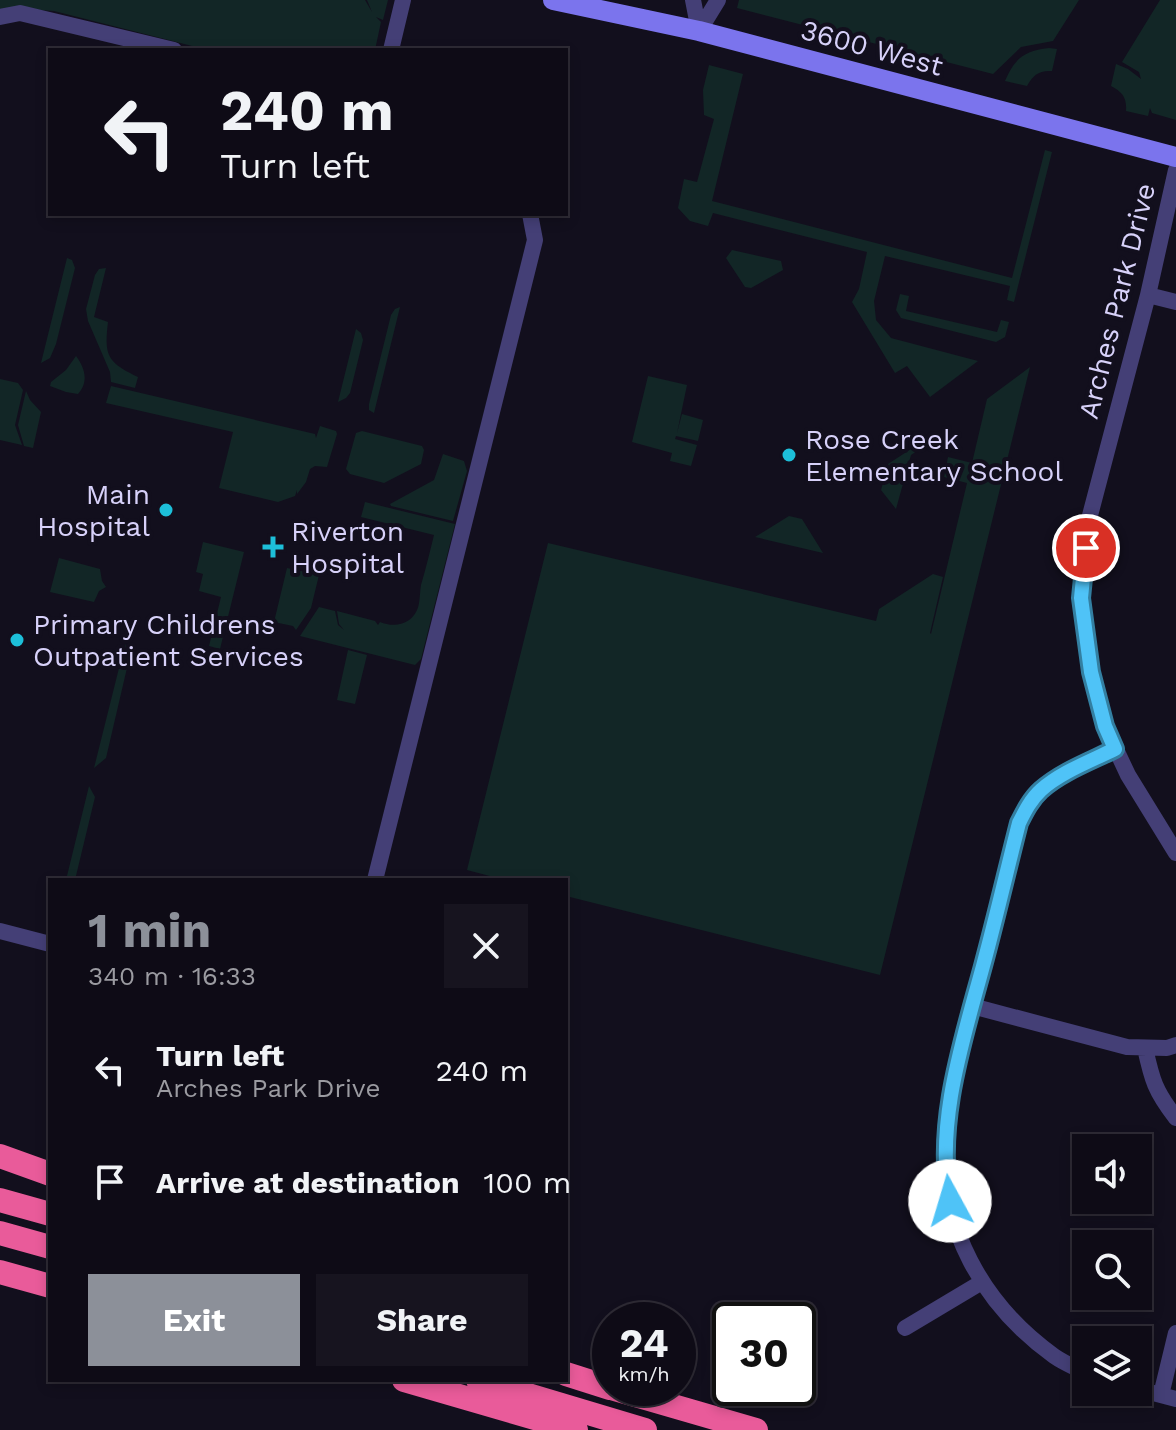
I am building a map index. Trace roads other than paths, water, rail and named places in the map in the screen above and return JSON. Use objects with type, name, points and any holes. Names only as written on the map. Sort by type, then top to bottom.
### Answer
[{"type":"highway","points":[[0,1156],[48,1173]]},
{"type":"highway","points":[[0,1200],[48,1213]]},
{"type":"highway","points":[[0,1233],[48,1246]]},
{"type":"highway","points":[[0,1272],[48,1285]]},
{"type":"highway","points":[[568,1375],[592,1382]]},
{"type":"highway","points":[[411,1382],[576,1430]]},
{"type":"highway","points":[[485,1382],[645,1430]]},
{"type":"highway","points":[[673,1406],[756,1430]]},
{"type":"main road","name":"3600 West","points":[[553,0],[699,31],[1176,157]]},
{"type":"street","points":[[391,48],[403,0]]},
{"type":"street","points":[[693,0],[699,31]]},
{"type":"street","points":[[699,31],[718,0]]},
{"type":"street","points":[[0,17],[20,13],[166,48]]},
{"type":"street","name":"Arches Park Drive","points":[[1176,170],[1148,295],[1088,523],[1081,598],[1091,672],[1105,726],[1128,775],[1176,853]]},
{"type":"street","points":[[376,878],[535,240],[530,216]]},
{"type":"street","points":[[1148,295],[1176,302]]},
{"type":"street","points":[[1072,1365],[1055,1356],[1018,1324],[988,1292],[969,1260],[954,1223],[945,1179],[945,1139],[950,1098],[1019,823],[1041,790],[1115,749]]},
{"type":"street","points":[[0,931],[48,943]]},
{"type":"street","points":[[972,1006],[1127,1047],[1167,1048],[1176,1045]]},
{"type":"street","points":[[1145,1048],[1152,1079],[1176,1118]]},
{"type":"street","points":[[905,1328],[982,1282]]},
{"type":"street","points":[[1168,1397],[1176,1333]]},
{"type":"place","name":"Rose Creek Elementary School","points":[[789,455]]},
{"type":"place","name":"Main Hospital","points":[[166,510]]},
{"type":"place","name":"Riverton Hospital","points":[[273,547]]},
{"type":"place","name":"Primary Childrens Outpatient Services","points":[[17,640]]}]
